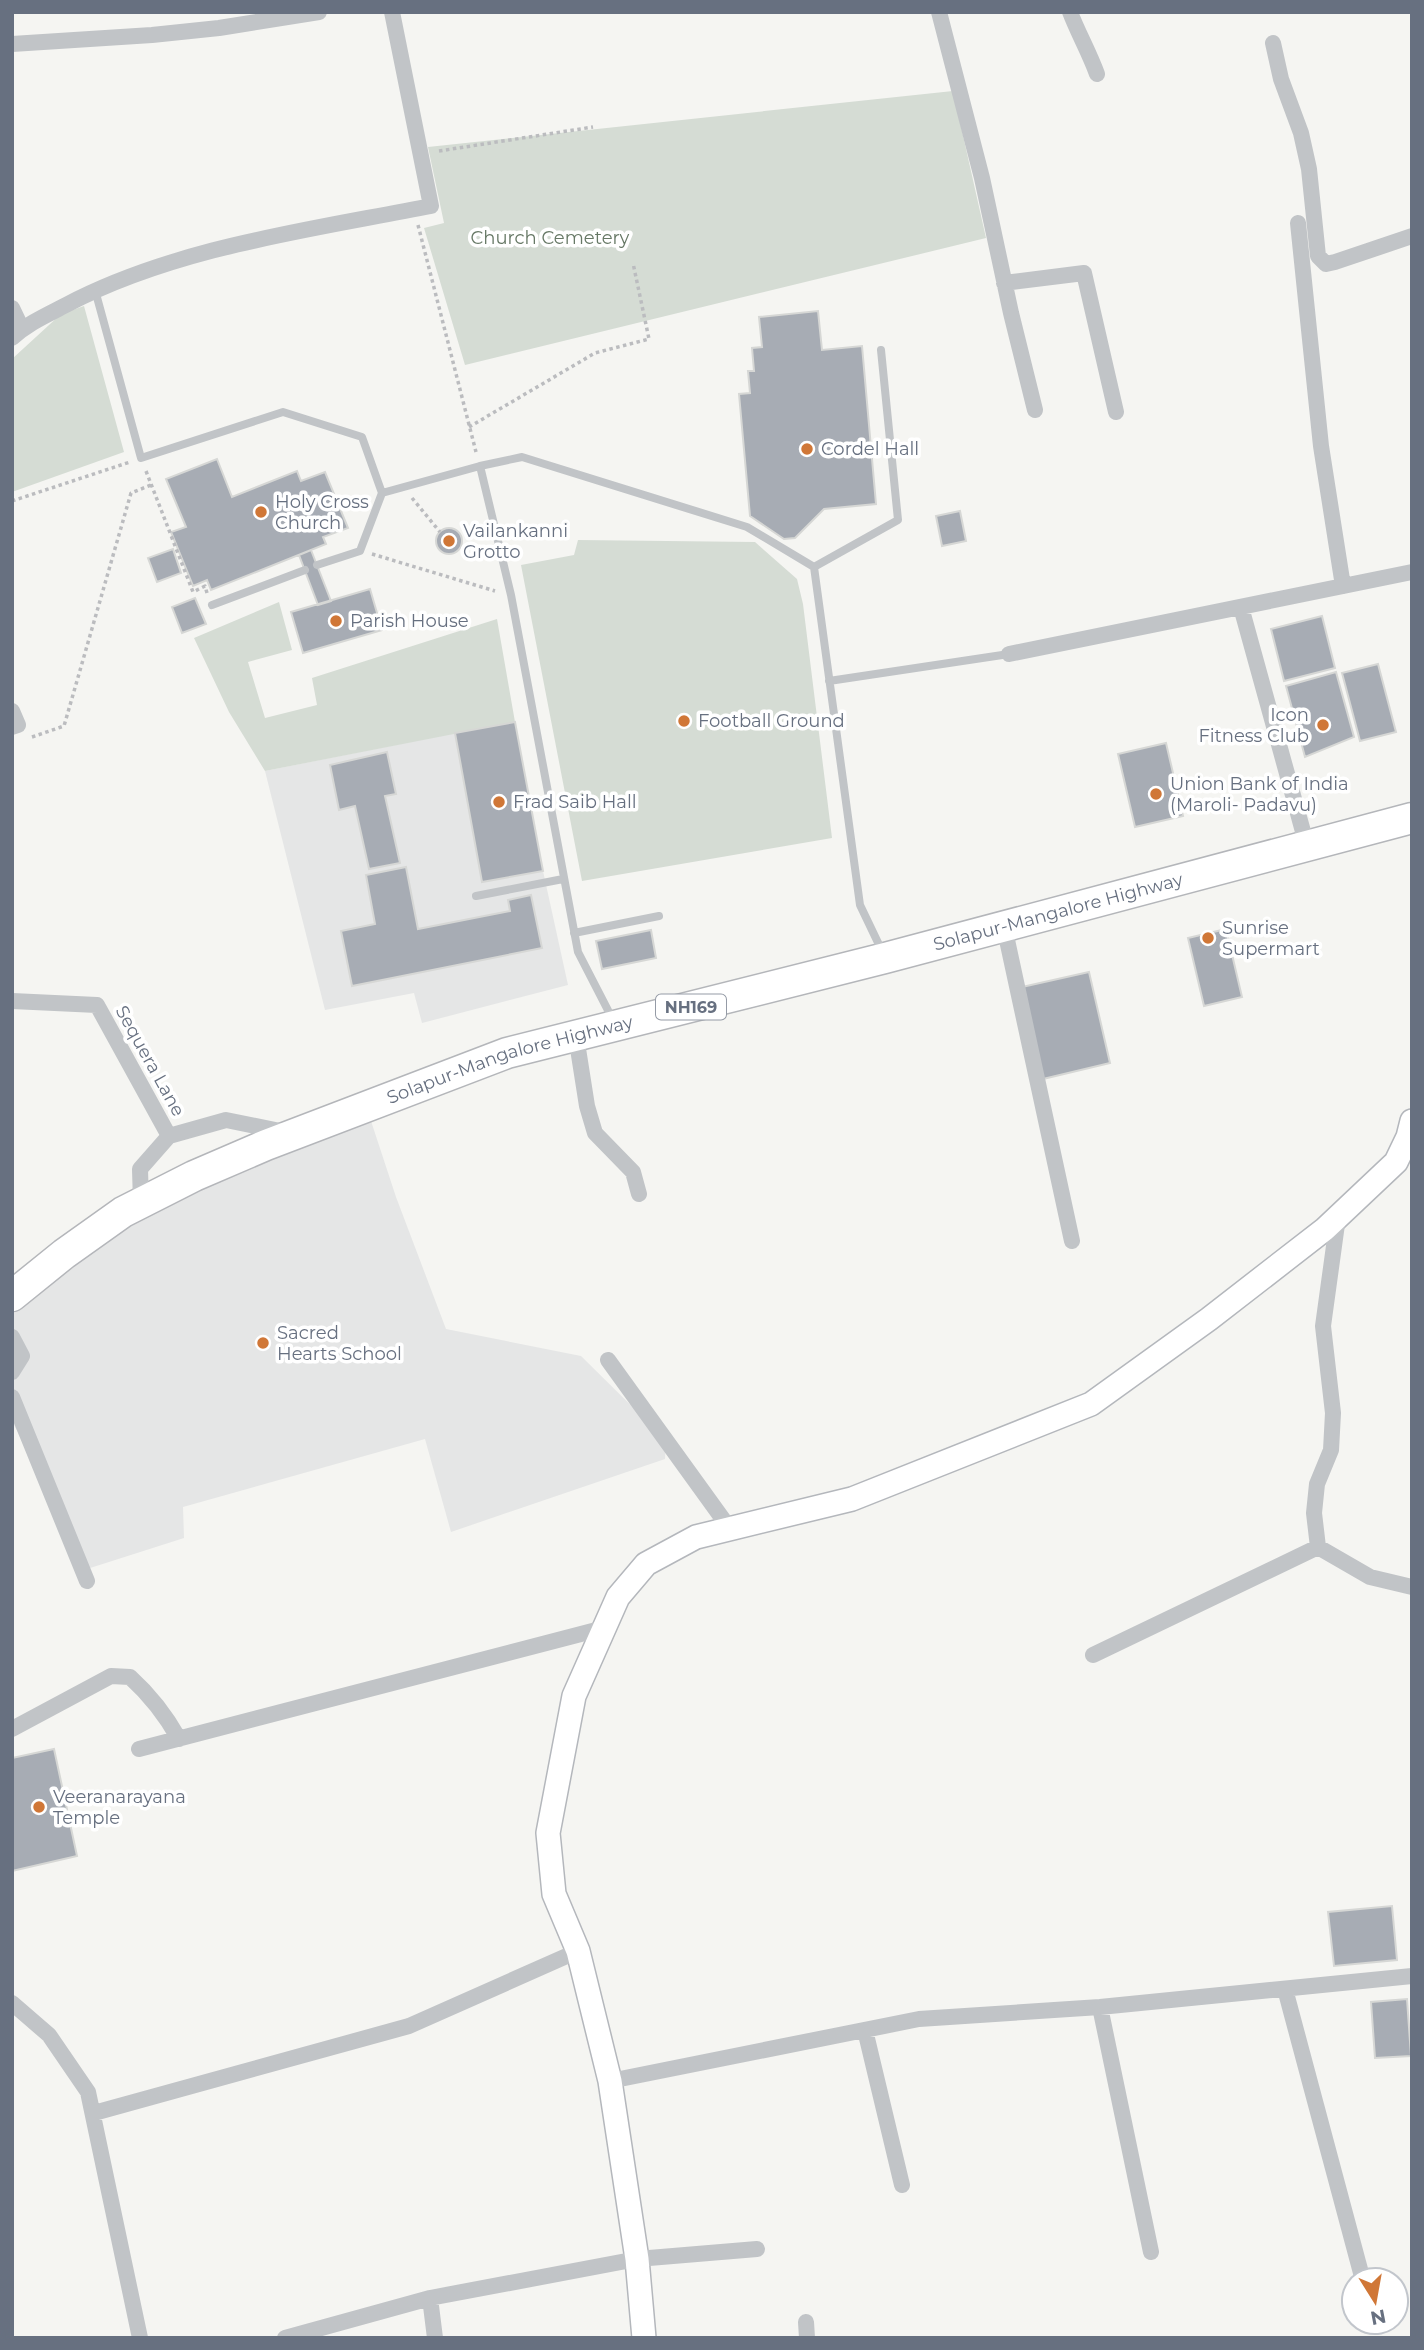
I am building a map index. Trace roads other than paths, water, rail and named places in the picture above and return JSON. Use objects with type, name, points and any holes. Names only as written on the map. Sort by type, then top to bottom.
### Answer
[{"type":"highway","name":"Solapur-Mangalore Highway","points":[[12,1296],[64,1254],[123,1212],[194,1176],[294,1134],[507,1053],[885,958],[1412,818]]},
{"type":"street","points":[[12,44],[152,35],[319,12]]},
{"type":"street","points":[[12,308],[17,334],[95,289],[218,248],[432,206],[392,12]]},
{"type":"street","points":[[939,12],[982,178],[1035,410]]},
{"type":"street","points":[[1070,12],[1097,74]]},
{"type":"street","points":[[1273,43],[1281,79],[1307,157],[1318,256],[1325,264],[1335,262],[1412,236]]},
{"type":"street","points":[[1298,223],[1321,446],[1343,586]]},
{"type":"street","points":[[1004,283],[1084,273],[1116,412]]},
{"type":"street","points":[[1009,654],[1412,572]]},
{"type":"street","points":[[1241,607],[1307,846]]},
{"type":"street","points":[[1004,926],[1072,1241]]},
{"type":"street","name":"Sequera Lane","points":[[12,1001],[97,1005],[169,1136]]},
{"type":"street","points":[[576,1036],[587,1106],[595,1133],[633,1172],[639,1195]]},
{"type":"street","points":[[141,1203],[140,1169],[169,1136],[226,1120],[294,1134]]},
{"type":"street","points":[[644,2338],[637,2259],[610,2081],[578,1951],[554,1894],[548,1833],[574,1696],[618,1597],[646,1564],[696,1537],[852,1499],[1091,1404],[1219,1311],[1325,1229],[1396,1162],[1408,1138],[1412,1121]]},
{"type":"street","points":[[1318,1547],[1314,1513],[1317,1484],[1331,1450],[1333,1413],[1323,1326],[1338,1217]]},
{"type":"street","points":[[12,1337],[22,1356],[12,1372]]},
{"type":"street","points":[[608,1360],[730,1529]]},
{"type":"street","points":[[12,1397],[88,1581]]},
{"type":"street","points":[[1318,1547],[1370,1577],[1412,1587]]},
{"type":"street","points":[[1093,1656],[1318,1547]]},
{"type":"street","points":[[139,1749],[604,1628]]},
{"type":"street","points":[[12,1729],[111,1676],[130,1677],[149,1694],[165,1714],[179,1739]]},
{"type":"street","points":[[94,2113],[409,2026],[578,1951]]},
{"type":"street","points":[[610,2081],[919,2019],[1100,2007],[1412,1976]]},
{"type":"street","points":[[1285,1989],[1359,2266]]},
{"type":"street","points":[[12,2003],[49,2035],[88,2092],[140,2338]]},
{"type":"street","points":[[1100,2007],[1151,2252]]},
{"type":"street","points":[[865,2030],[902,2185]]},
{"type":"street","points":[[285,2338],[430,2298],[637,2259],[757,2249]]},
{"type":"street","points":[[430,2298],[435,2338]]},
{"type":"lane","points":[[95,289],[141,458],[283,412],[362,437],[382,493],[360,551],[317,565]]},
{"type":"lane","points":[[814,567],[898,520],[881,350]]},
{"type":"lane","points":[[382,493],[522,457],[747,527],[814,567]]},
{"type":"lane","points":[[480,466],[510,595],[574,933],[579,952],[616,1026]]},
{"type":"lane","points":[[814,567],[860,905],[885,958]]},
{"type":"lane","points":[[212,606],[304,570]]},
{"type":"lane","points":[[829,681],[1009,654]]},
{"type":"lane","points":[[476,896],[563,879]]},
{"type":"lane","points":[[574,933],[659,916]]},
{"type":"place","name":"Cordel Hall","points":[[807,449]]},
{"type":"place","name":"Holy Cross Church","points":[[261,512]]},
{"type":"place","name":"Vailankanni Grotto","points":[[449,541]]},
{"type":"place","name":"Parish House","points":[[336,621]]},
{"type":"place","name":"Football Ground","points":[[684,721]]},
{"type":"place","name":"Icon Fitness Club","points":[[1323,725]]},
{"type":"place","name":"Union Bank of India (Maroli- Padavu)","points":[[1156,794]]},
{"type":"place","name":"Frad Saib Hall","points":[[499,802]]},
{"type":"place","name":"Sunrise Supermart","points":[[1208,938]]},
{"type":"place","name":"Sacred Hearts School","points":[[263,1343]]},
{"type":"place","name":"Veeranarayana Temple","points":[[39,1807]]},
{"type":"park label","name":"Church Cemetery","points":[[550,238]]}]
